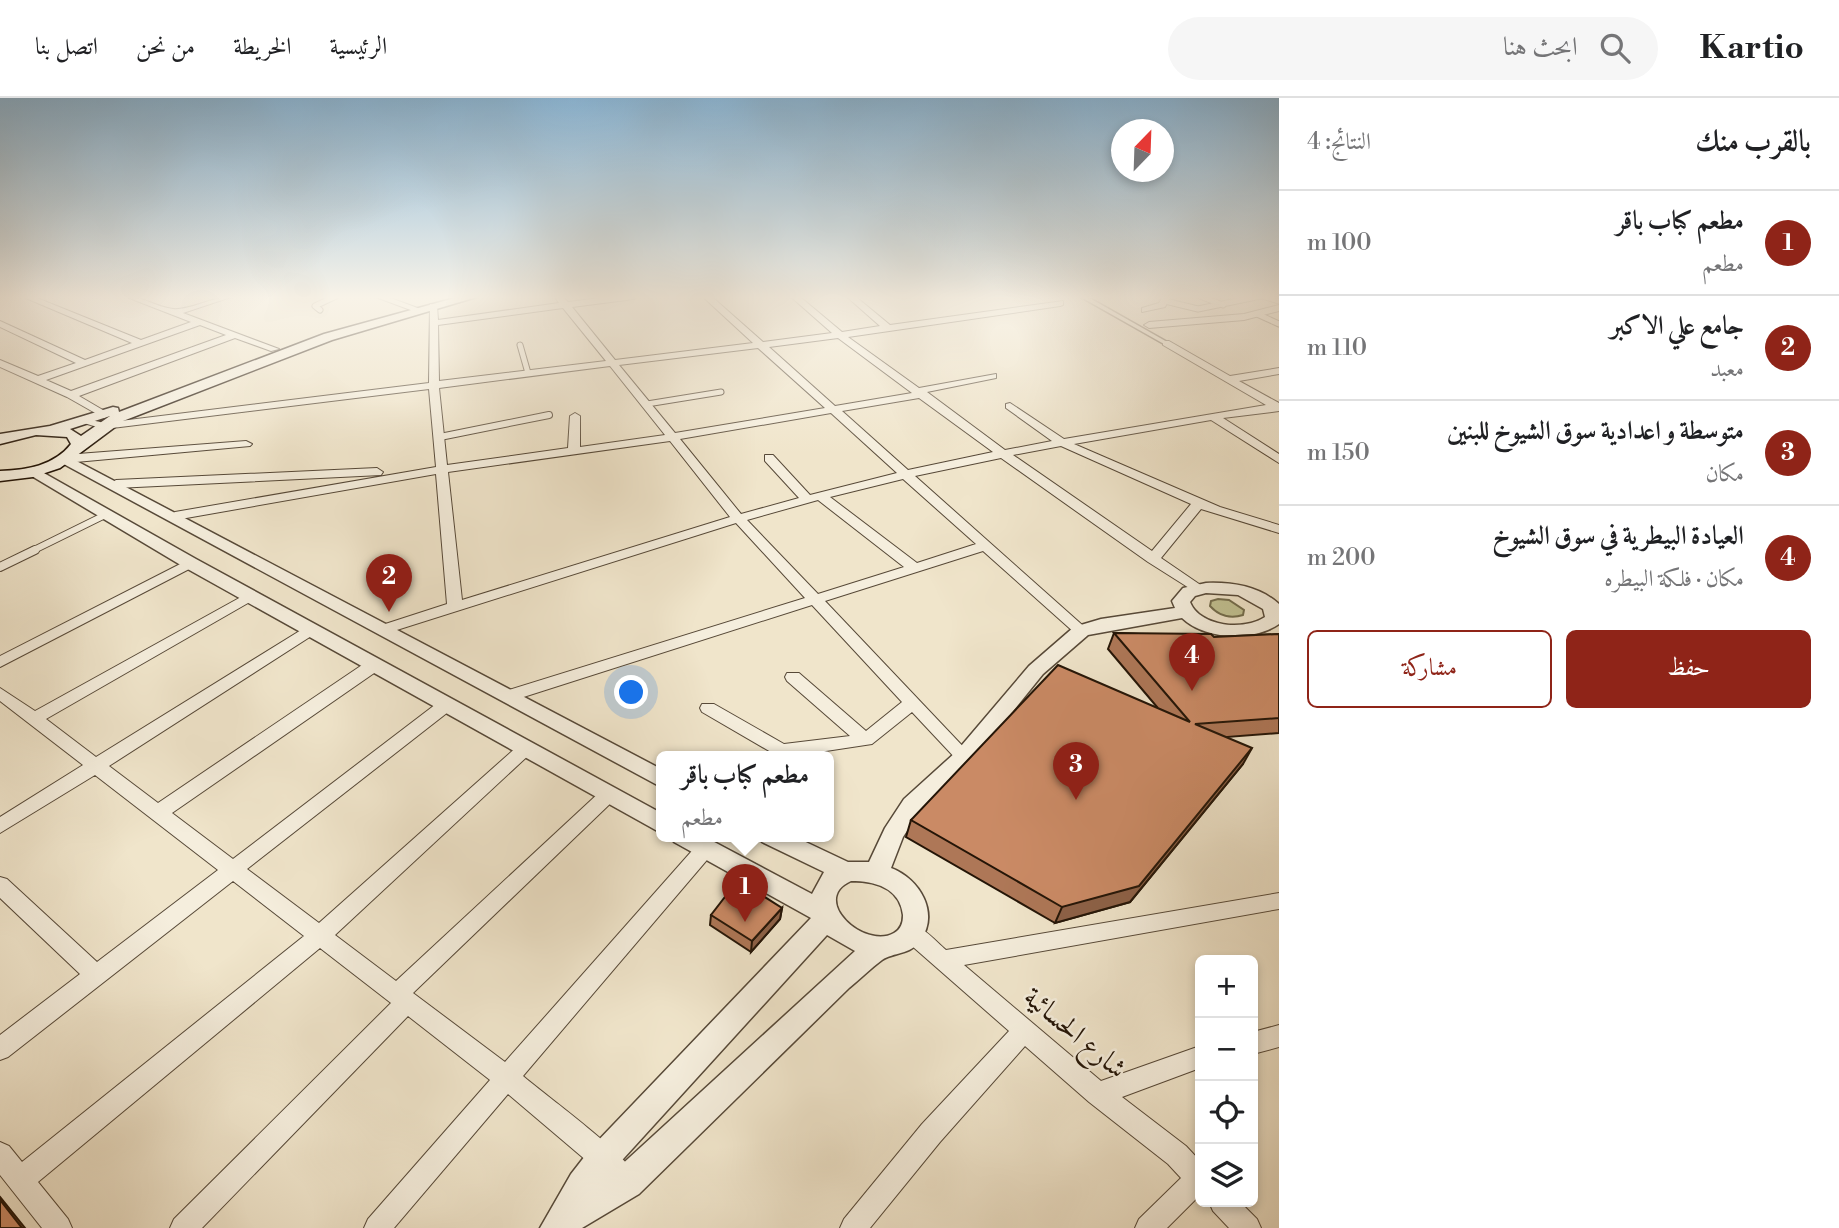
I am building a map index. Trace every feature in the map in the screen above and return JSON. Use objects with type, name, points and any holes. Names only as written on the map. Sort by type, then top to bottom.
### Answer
[{"type":"main road","points":[[0,476],[35,472],[65,459],[104,420],[274,349]]},
{"type":"main road","points":[[4,434],[51,430],[83,421],[104,420],[296,349]]},
{"type":"main road","points":[[51,430],[72,434],[79,444]]},
{"type":"street","points":[[54,349],[84,362]]},
{"type":"street","points":[[37,380],[124,349]]},
{"type":"street","points":[[71,395],[197,349]]},
{"type":"street","points":[[433,349],[434,386],[455,607]]},
{"type":"street","points":[[601,349],[739,519],[814,602],[964,757]]},
{"type":"street","points":[[0,363],[71,395],[104,420],[434,386],[729,349]]},
{"type":"street","points":[[763,349],[1081,631]]},
{"type":"street","points":[[860,349],[1005,456],[1197,589]]},
{"type":"street","points":[[1176,349],[1278,407]]},
{"type":"street","points":[[1228,379],[1279,371]]},
{"type":"street","points":[[175,516],[443,469],[674,437],[833,411],[992,376]]},
{"type":"street","points":[[1010,406],[1061,442],[1199,503],[1255,524],[1279,529]]},
{"type":"street","points":[[158,813],[368,662],[388,633],[455,607],[739,519],[904,475],[1005,456],[1061,442],[1278,407]]},
{"type":"street","points":[[574,451],[575,416]]},
{"type":"street","points":[[1213,417],[1279,459]]},
{"type":"street","points":[[65,459],[246,443]]},
{"type":"street","points":[[769,458],[808,500]]},
{"type":"street","points":[[65,459],[116,484],[656,776]]},
{"type":"street","points":[[116,484],[443,469]]},
{"type":"street","points":[[35,472],[190,563],[656,821]]},
{"type":"street","points":[[822,497],[916,569]]},
{"type":"street","points":[[1153,559],[1199,503]]},
{"type":"street","points":[[505,697],[814,602],[984,546]]},
{"type":"street","points":[[0,662],[190,563]]},
{"type":"street","points":[[1197,589],[1234,589],[1274,603],[1274,619],[1264,627],[1250,630],[1215,627],[1186,612],[1181,603],[1182,598],[1197,589]]},
{"type":"street","points":[[33,719],[250,596]]},
{"type":"street","points":[[877,872],[893,834],[912,805],[964,757],[1036,670],[1081,631],[1101,625],[1186,612]]},
{"type":"street","points":[[0,826],[310,630]]},
{"type":"street","points":[[793,677],[866,740]]},
{"type":"street","points":[[0,693],[507,1078],[603,1158],[628,1183]]},
{"type":"street","points":[[708,708],[782,751],[866,740],[912,703]]},
{"type":"street","points":[[0,1049],[446,705]]},
{"type":"street","points":[[20,1180],[320,936],[525,749]]},
{"type":"street","points":[[183,1228],[402,998],[608,795]]},
{"type":"street","points":[[693,842],[826,916],[848,939],[879,947],[897,943],[911,933],[916,920],[915,905],[907,891],[894,879],[877,872],[846,872],[783,842]]},
{"type":"street","points":[[377,1228],[705,849]]},
{"type":"street","points":[[560,1223],[582,1185],[603,1158],[826,916],[823,892],[836,877],[846,872]]},
{"type":"street","points":[[0,886],[96,975]]},
{"type":"street","points":[[942,960],[1279,901]]},
{"type":"street","name":"شارع الحسائية","points":[[911,933],[1098,1094],[1177,1155],[1195,1173]]},
{"type":"street","points":[[560,1223],[612,1195],[628,1183],[840,980],[879,947]]},
{"type":"street","points":[[853,1228],[931,1133],[1024,1031]]},
{"type":"street","points":[[1258,1042],[1279,1036]]},
{"type":"street","points":[[1098,1094],[1195,1059]]},
{"type":"street","points":[[0,1155],[59,1228]]},
{"type":"street","points":[[1148,1228],[1195,1183]]},
{"type":"street","points":[[1227,1207],[1248,1228]]},
{"type":"lane","points":[[521,349],[528,373]]},
{"type":"lane","points":[[647,404],[721,392]]},
{"type":"lane","points":[[440,437],[549,415]]},
{"type":"lane","points":[[0,566],[107,514]]},
{"type":"green space","points":[[1229,600],[1244,610],[1243,615],[1230,617],[1217,612],[1210,606],[1211,601]]},
{"type":"building","points":[[1114,633],[1211,634],[1214,637],[1279,634],[1279,718],[1195,724],[1252,748],[1139,886],[1062,907],[911,820],[1058,665],[1190,722]]},
{"type":"building","points":[[738,880],[782,908],[752,941],[711,915]]},
{"type":"building","points":[[0,1200],[22,1228],[0,1228]]},
{"type":"place","name":"جامع علي الاكبر","points":[[389,612]]},
{"type":"place","name":"العيادة البيطرية في سوق الشيوخ","points":[[1192,691]]},
{"type":"place","name":"متوسطة و اعدادية سوق الشيوخ للبنين","points":[[1076,800]]},
{"type":"place","name":"مطعم كباب باقر","points":[[745,922]]}]
